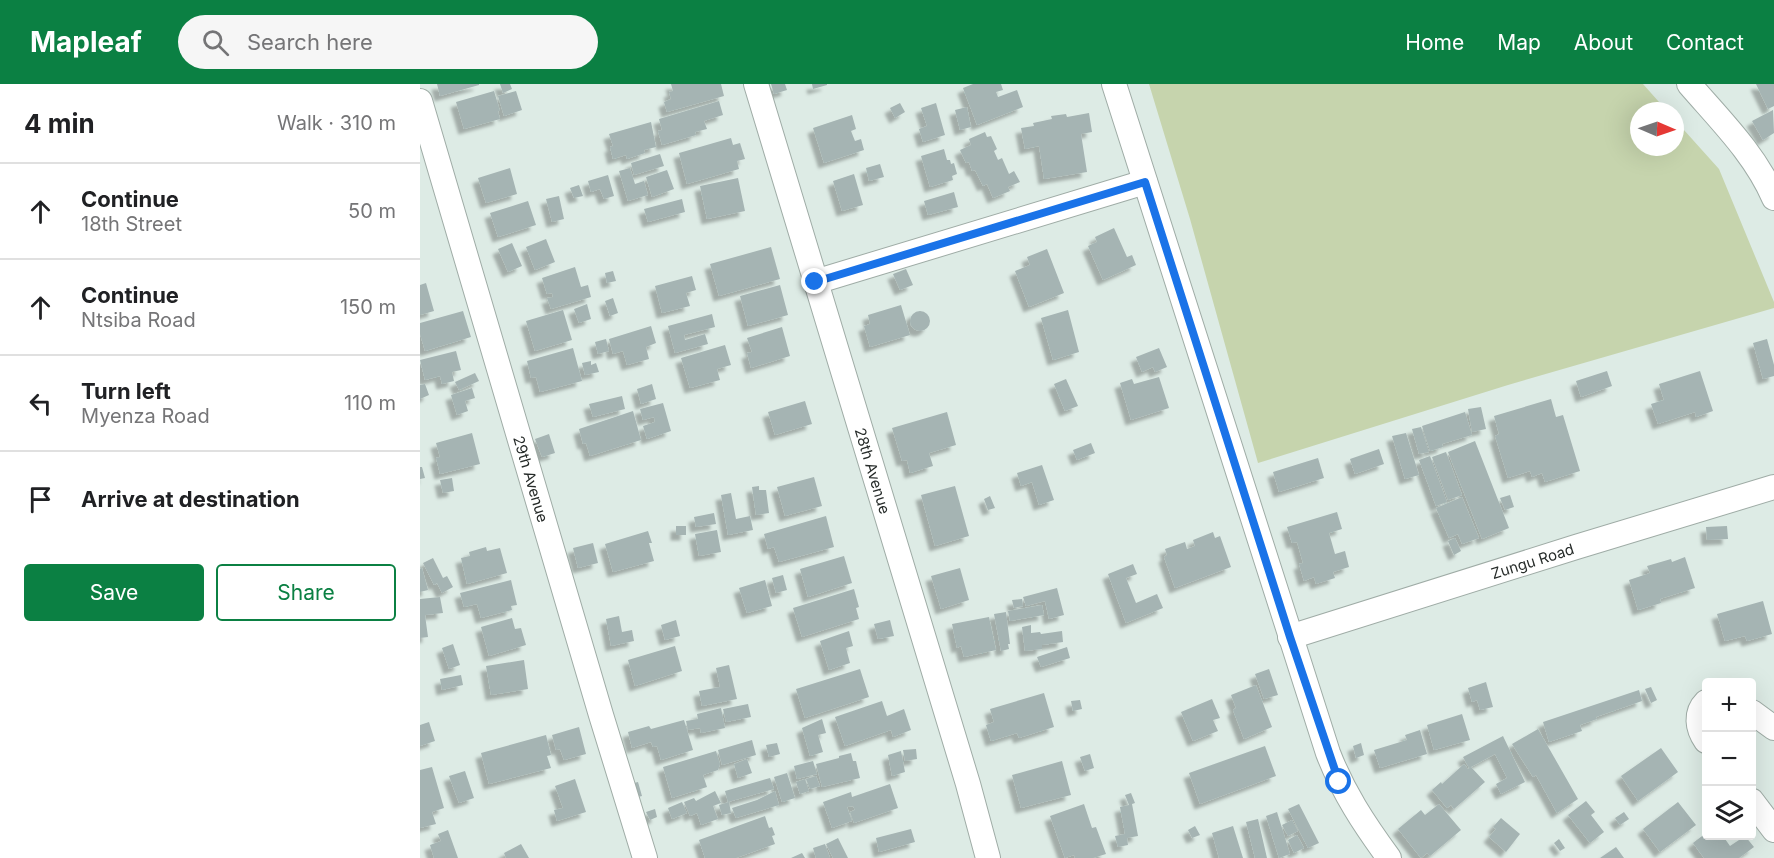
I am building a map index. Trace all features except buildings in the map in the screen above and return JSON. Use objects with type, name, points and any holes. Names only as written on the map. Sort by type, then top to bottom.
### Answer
[{"type":"street","name":"28th Avenue","points":[[756,84],[968,784],[988,858]]},
{"type":"street","points":[[1114,84],[1290,637],[1339,782],[1366,827],[1389,858]]},
{"type":"street","points":[[1689,84],[1757,165],[1774,198]]},
{"type":"street","name":"29th Avenue","points":[[420,101],[645,858]]},
{"type":"street","points":[[815,282],[1145,182]]},
{"type":"street","name":"Zungu Road","points":[[1290,637],[1774,487]]},
{"type":"street","points":[[1702,707],[1698,720],[1702,733]]},
{"type":"street","points":[[1756,715],[1774,728]]},
{"type":"street","points":[[1756,806],[1774,830]]},
{"type":"green space","points":[[1149,84],[1643,84],[1659,102],[1630,102],[1630,156],[1684,156],[1684,130],[1719,169],[1774,302],[1774,308],[1508,385],[1258,463],[1190,219]]},
{"type":"route","points":[[815,282],[1145,182],[1290,637],[1339,782]]}]
